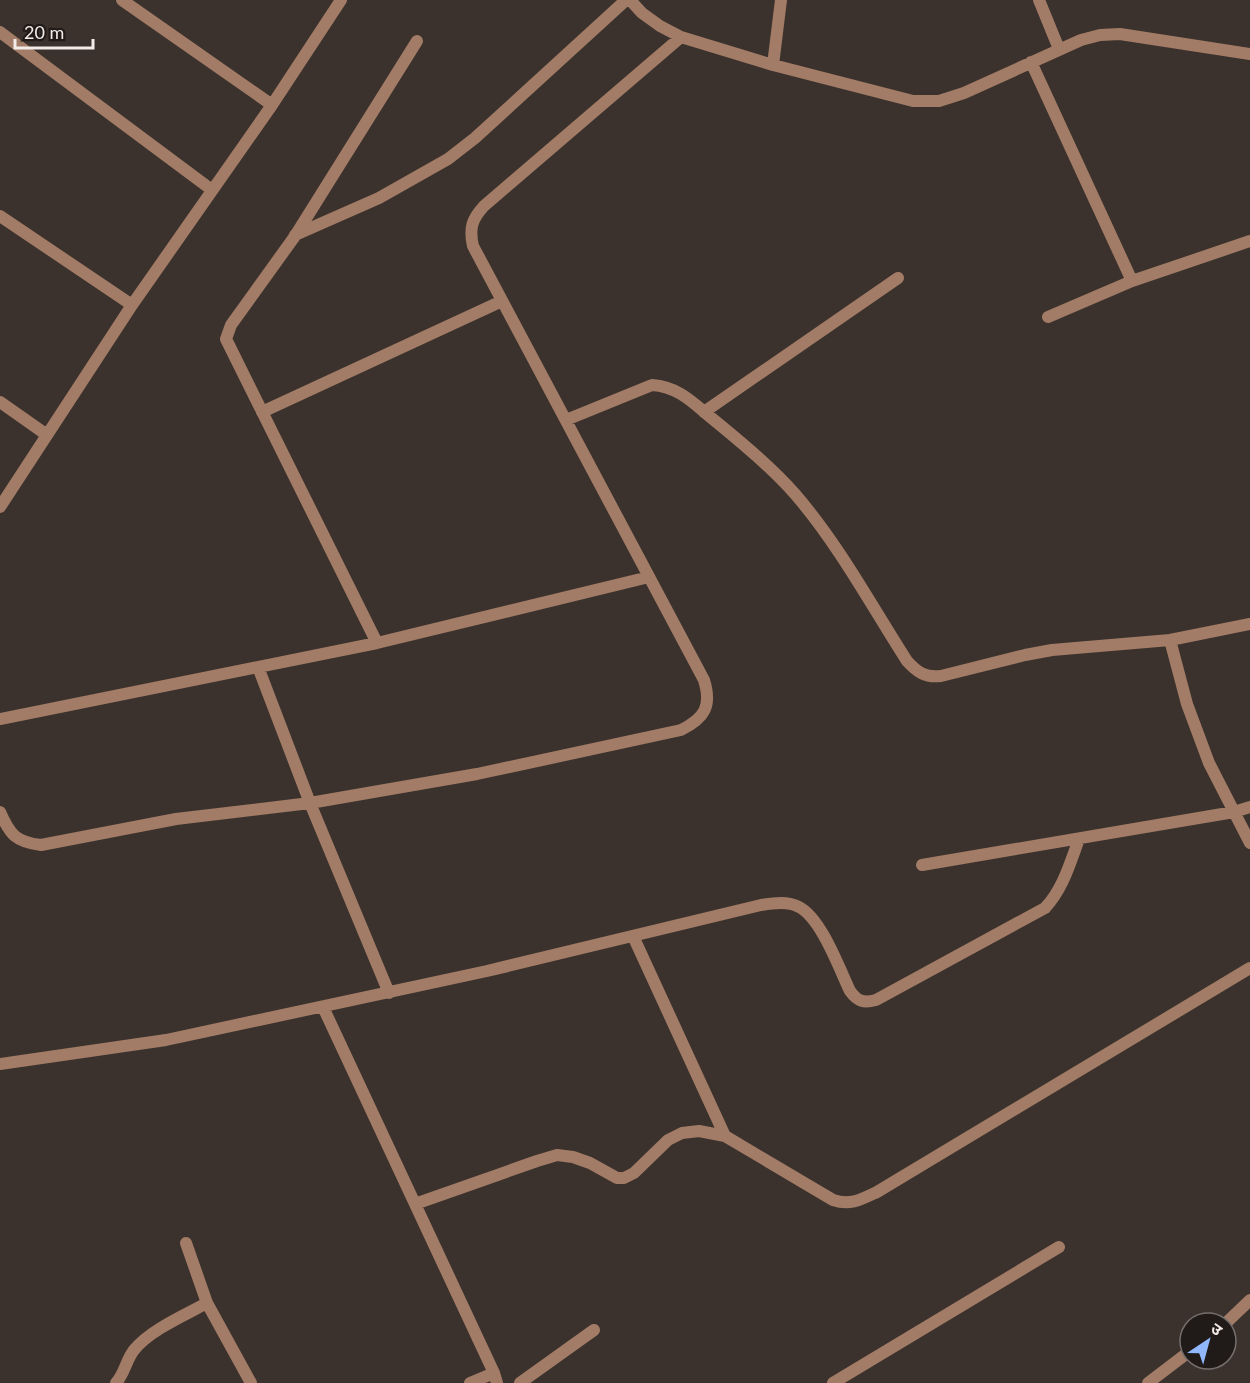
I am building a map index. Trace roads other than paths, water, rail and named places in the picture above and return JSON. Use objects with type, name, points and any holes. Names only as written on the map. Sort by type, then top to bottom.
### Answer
[{"type":"street","points":[[122,0],[272,105]]},
{"type":"street","points":[[0,507],[132,304],[272,105],[341,0]]},
{"type":"street","points":[[295,236],[379,198],[448,159],[475,138],[628,0],[642,14],[681,37],[773,65],[914,102],[939,101],[964,93],[1059,49],[1100,35],[1120,34],[1250,54]]},
{"type":"street","points":[[773,65],[781,0]]},
{"type":"street","points":[[1039,0],[1059,49]]},
{"type":"street","points":[[0,32],[212,190]]},
{"type":"street","points":[[0,812],[13,836],[25,843],[41,845],[177,819],[310,803],[477,774],[681,730],[700,718],[706,708],[708,694],[706,687],[473,246],[470,232],[477,214],[484,206],[681,37]]},
{"type":"street","points":[[377,643],[225,339],[231,325],[295,236],[417,41]]},
{"type":"street","points":[[1031,62],[1132,281]]},
{"type":"street","points":[[0,216],[132,304]]},
{"type":"street","points":[[1048,316],[1132,281],[1250,241]]},
{"type":"street","points":[[704,412],[898,278]]},
{"type":"street","points":[[262,412],[502,301]]},
{"type":"street","points":[[566,420],[652,385],[667,386],[681,393],[751,450],[795,494],[830,540],[907,661],[921,674],[930,677],[1052,650],[1170,640],[1250,624]]},
{"type":"street","points":[[0,402],[47,435]]},
{"type":"street","points":[[0,719],[377,643],[649,577]]},
{"type":"street","points":[[1170,640],[1187,704],[1209,763],[1250,843]]},
{"type":"street","points":[[258,667],[310,803],[389,993]]},
{"type":"street","points":[[922,865],[1234,812],[1250,807]]},
{"type":"street","points":[[0,1064],[166,1040],[488,972],[781,902],[797,906],[816,922],[855,998],[866,1002],[876,1000],[1045,908],[1061,886],[1079,839]]},
{"type":"street","points":[[633,936],[725,1136]]},
{"type":"street","points":[[415,1204],[558,1155],[573,1157],[590,1163],[616,1178],[624,1178],[634,1173],[668,1140],[682,1133],[699,1131],[725,1136],[833,1200],[844,1203],[856,1202],[877,1192],[1250,968]]},
{"type":"street","points":[[324,1006],[496,1378],[470,1383]]},
{"type":"street","points":[[186,1242],[207,1303],[251,1383]]},
{"type":"street","points":[[833,1383],[1059,1247]]},
{"type":"street","points":[[1238,1312],[1250,1300]]},
{"type":"street","points":[[116,1383],[136,1348],[152,1335],[207,1303]]},
{"type":"street","points":[[520,1383],[594,1330]]},
{"type":"street","points":[[1148,1383],[1178,1360]]}]
